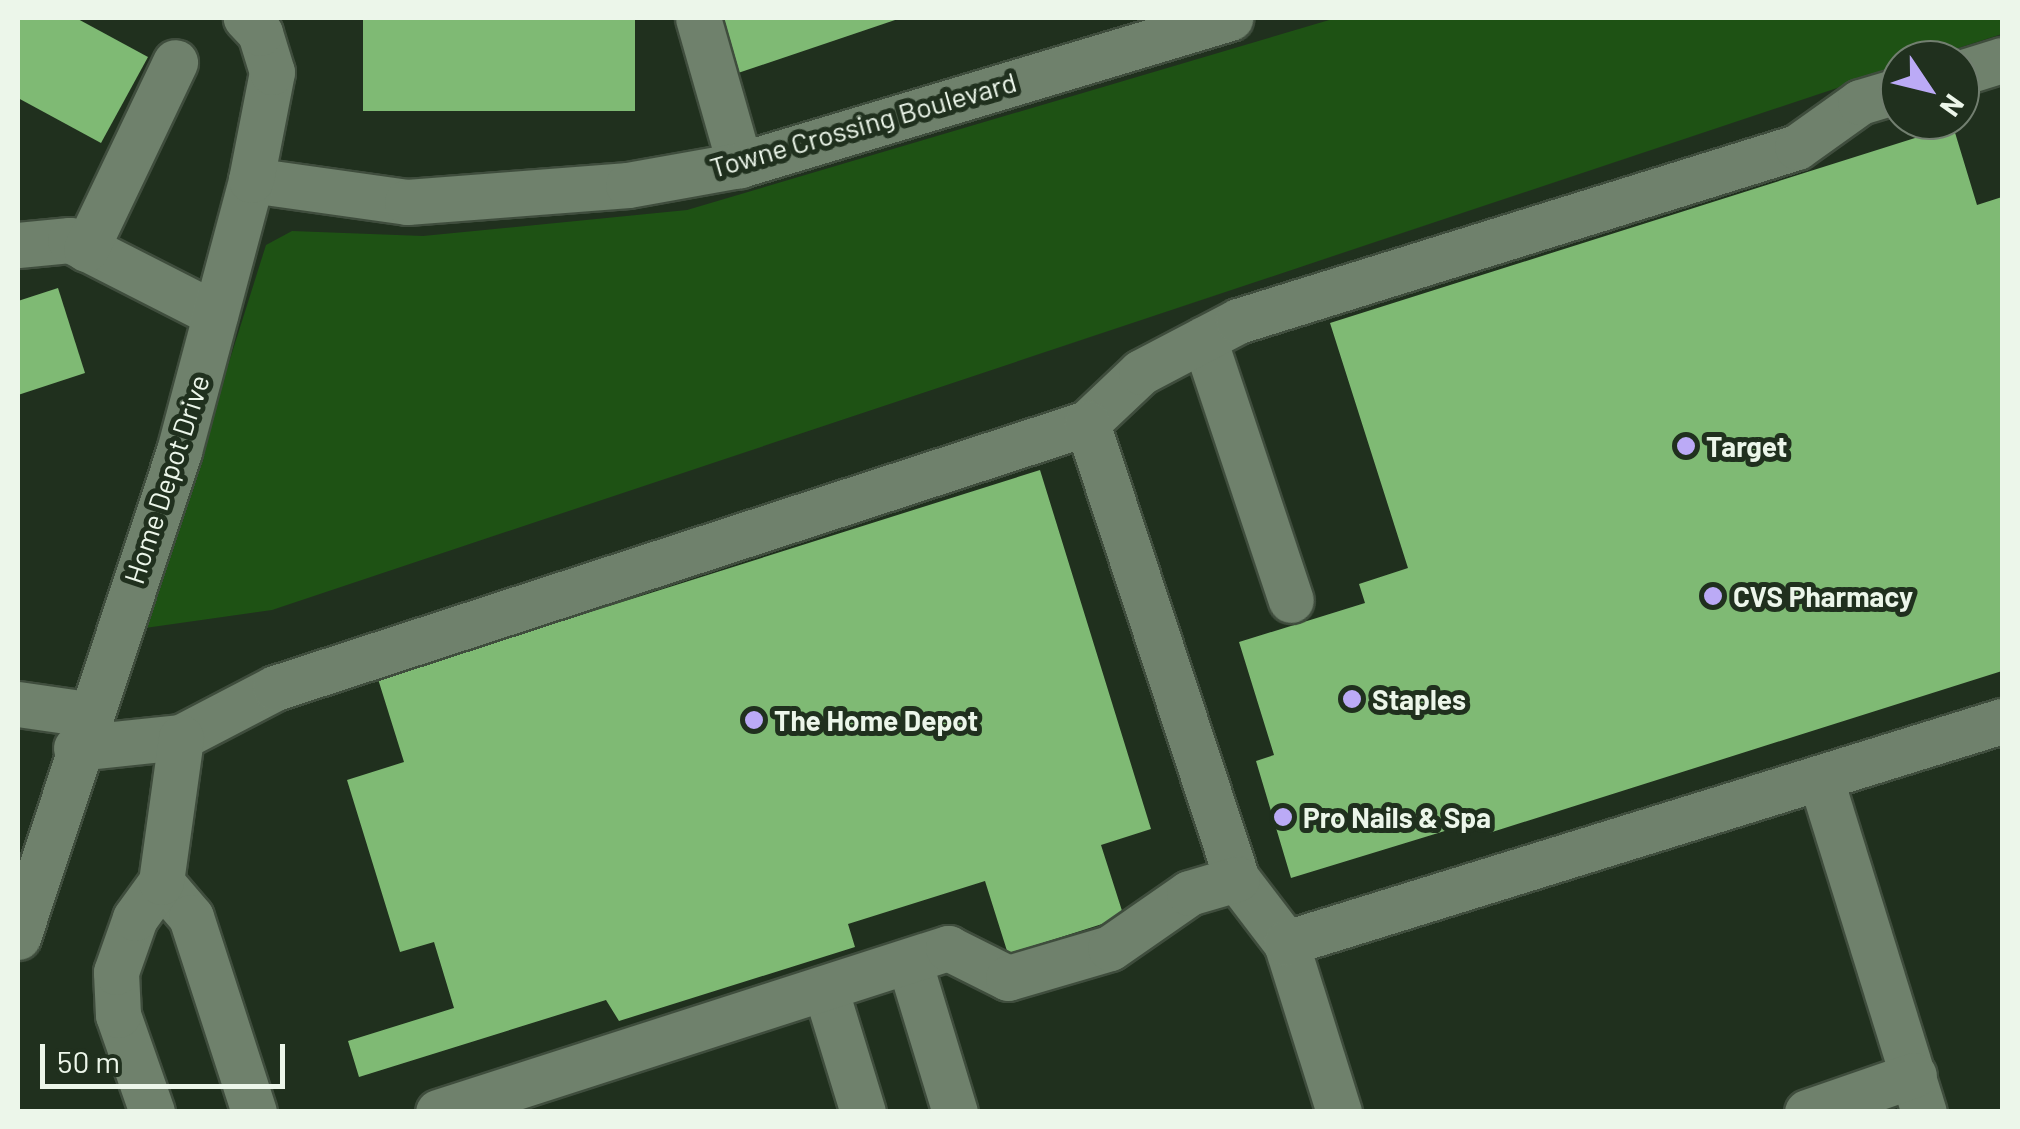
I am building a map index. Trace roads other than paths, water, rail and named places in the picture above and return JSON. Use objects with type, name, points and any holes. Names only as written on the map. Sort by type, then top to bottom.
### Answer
[{"type":"street","name":"Home Depot Drive","points":[[18,938],[82,731],[179,451],[251,180],[272,72],[260,33],[246,18]]},
{"type":"street","points":[[698,18],[740,165]]},
{"type":"street","name":"Towne Crossing Boulevard","points":[[251,180],[328,196],[440,201],[628,185],[740,165],[1088,37],[1230,18]]},
{"type":"street","points":[[86,249],[175,62]]},
{"type":"street","points":[[18,704],[82,731],[181,737],[275,688],[1087,423],[1141,372],[1238,320],[1797,147],[1860,102],[1880,96]]},
{"type":"street","points":[[18,246],[70,240],[215,314]]},
{"type":"street","points":[[1204,338],[1291,600]]},
{"type":"street","points":[[1087,423],[1237,879],[1286,943],[1339,1112]]},
{"type":"street","points":[[1286,943],[2002,721]]},
{"type":"street","points":[[152,1112],[118,1015],[116,972],[135,918],[161,882],[181,737]]},
{"type":"street","points":[[1807,1112],[1919,1093],[1820,780]]},
{"type":"street","points":[[438,1112],[948,948],[1008,978],[1110,948],[1189,893],[1237,879]]},
{"type":"street","points":[[161,882],[191,917],[254,1112]]},
{"type":"street","points":[[909,961],[955,1112]]},
{"type":"street","points":[[825,988],[863,1112]]},
{"type":"place","name":"Target","points":[[1686,446]]},
{"type":"place","name":"CVS Pharmacy","points":[[1713,596]]},
{"type":"place","name":"Staples","points":[[1352,699]]},
{"type":"place","name":"The Home Depot","points":[[754,720]]},
{"type":"place","name":"Pro Nails & Spa","points":[[1283,817]]}]
